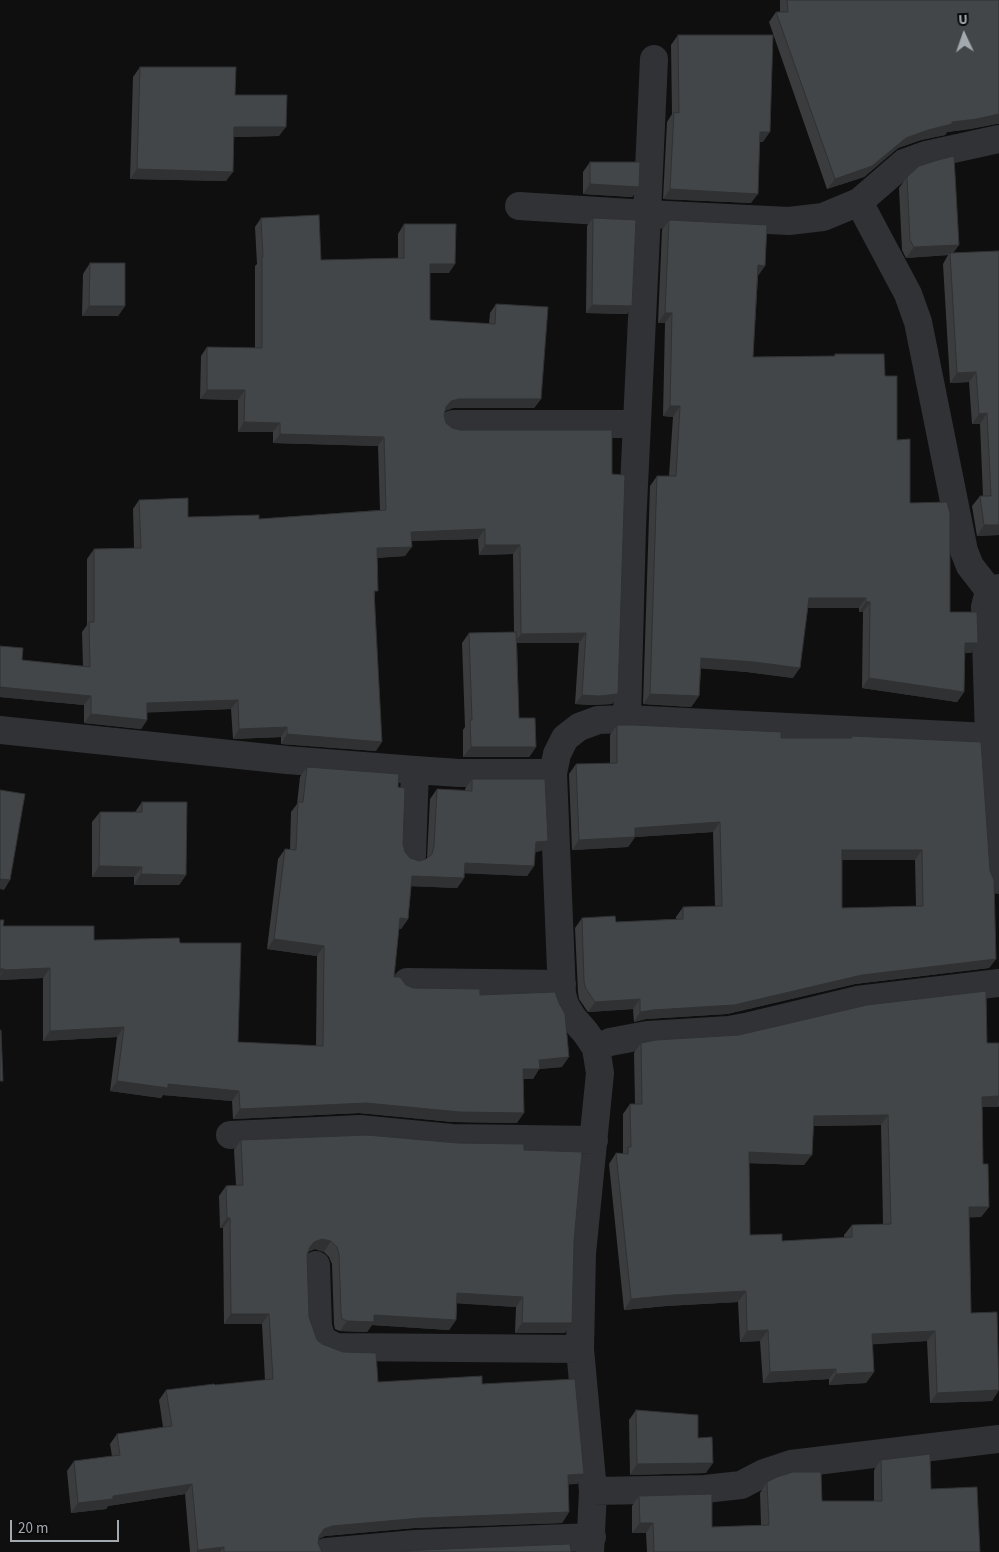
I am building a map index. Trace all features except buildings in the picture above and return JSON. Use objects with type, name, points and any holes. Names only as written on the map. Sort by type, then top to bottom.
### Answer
[{"type":"street","points":[[627,719],[632,527],[654,59]]},
{"type":"street","points":[[520,206],[789,222],[823,217],[859,202],[904,163],[926,155],[999,139]]},
{"type":"street","points":[[859,202],[908,294],[918,322],[964,551],[970,566],[995,591],[987,599],[985,607],[989,737],[999,880]]},
{"type":"street","points":[[453,424],[637,424]]},
{"type":"street","points":[[326,1552],[434,1543],[591,1545],[593,1491],[580,1349],[582,1253],[600,1072],[596,1048],[573,1018],[565,1005],[562,994],[553,773],[557,754],[566,738],[579,727],[598,720],[627,719],[989,737]]},
{"type":"street","points":[[0,730],[287,760],[415,770],[459,773],[553,773]]},
{"type":"street","points":[[412,855],[415,770]]},
{"type":"street","points":[[407,982],[562,984]]},
{"type":"street","points":[[596,1048],[610,1042],[647,1035],[729,1030],[856,1000],[999,983]]},
{"type":"street","points":[[230,1135],[360,1129],[452,1138],[594,1140]]},
{"type":"street","points":[[316,1265],[318,1326],[322,1340],[336,1347],[580,1349]]},
{"type":"street","points":[[593,1491],[705,1489],[741,1485],[764,1473],[791,1464],[999,1439]]}]
